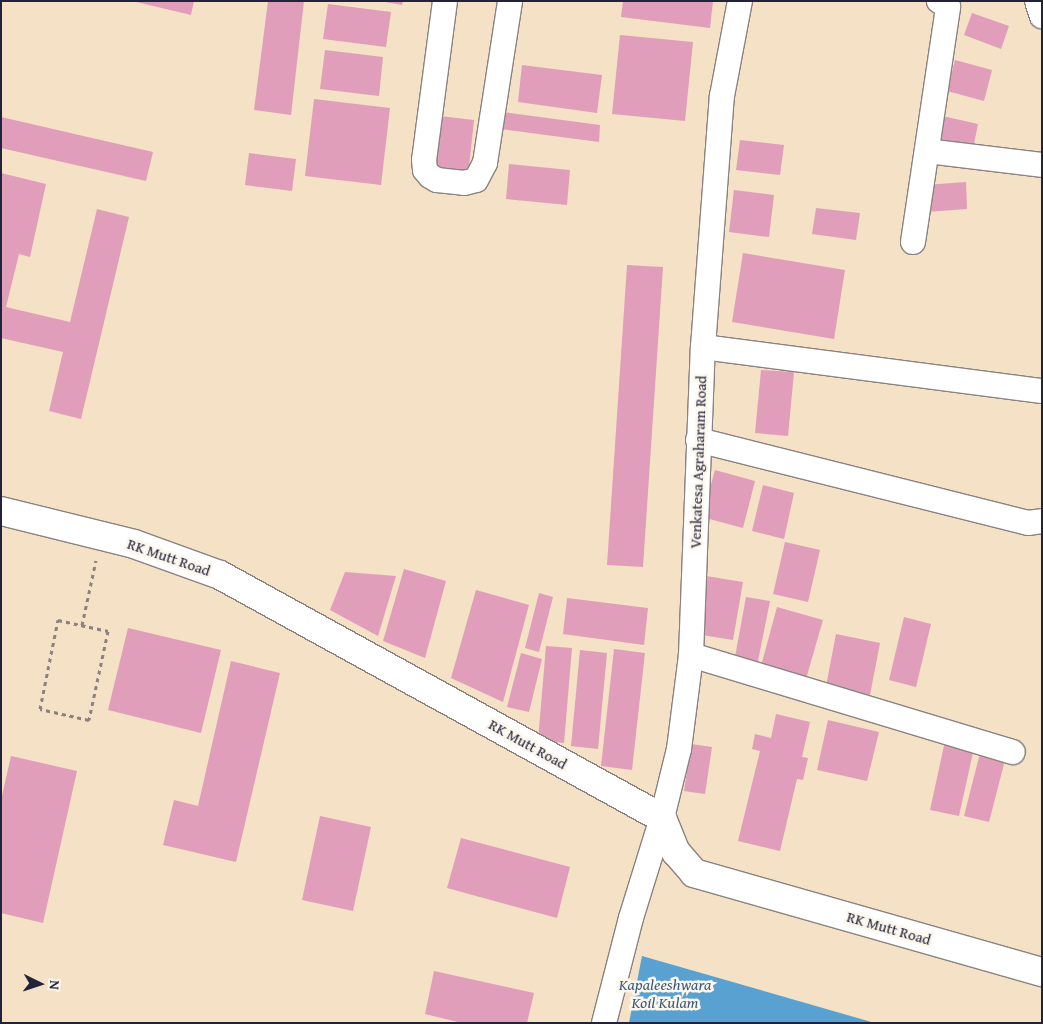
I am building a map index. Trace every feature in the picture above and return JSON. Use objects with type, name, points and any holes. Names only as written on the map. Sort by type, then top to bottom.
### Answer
[{"type":"main road","name":"RK Mutt Road","points":[[1,511],[134,544],[220,575],[662,818],[676,852],[694,872],[1042,972]]},
{"type":"street","points":[[445,1],[425,165],[430,176],[438,180],[464,182],[476,180],[485,163],[510,1]]},
{"type":"street","name":"Venkatesa Agraharam Road","points":[[604,1023],[631,918],[662,818],[679,749],[691,655],[703,347],[722,96],[740,1]]},
{"type":"street","points":[[913,242],[948,7],[939,1]]},
{"type":"street","points":[[1037,1],[1042,16]]},
{"type":"street","points":[[927,151],[1042,165]]},
{"type":"street","points":[[703,347],[1042,391]]},
{"type":"street","points":[[698,440],[1028,524],[1042,521]]},
{"type":"street","points":[[691,655],[1014,752]]},
{"type":"path","points":[[82,625],[102,536]]},
{"type":"path","points":[[58,620],[82,625],[108,631],[89,720],[40,709],[58,620]]},
{"type":"water","name":"Kapaleeshwara Koil Kulam","points":[[642,956],[875,1023],[629,1023]]},
{"type":"building","points":[[132,1],[194,1],[191,15]]},
{"type":"building","points":[[268,1],[304,1],[291,115],[254,110]]},
{"type":"building","points":[[380,1],[403,1],[402,5]]},
{"type":"building","points":[[623,1],[713,1],[710,28],[621,17]]},
{"type":"building","points":[[328,4],[391,12],[386,47],[323,39]]},
{"type":"building","points":[[972,13],[1009,26],[1001,49],[964,35]]},
{"type":"building","points":[[620,35],[693,42],[685,121],[612,114]]},
{"type":"building","points":[[325,50],[383,57],[379,96],[320,89]]},
{"type":"building","points":[[955,60],[992,70],[984,101],[947,91]]},
{"type":"building","points":[[522,65],[602,75],[597,113],[518,102]]},
{"type":"building","points":[[314,99],[390,108],[381,185],[305,176]]},
{"type":"building","points":[[503,112],[600,125],[599,142],[501,129]]},
{"type":"building","points":[[938,115],[978,124],[973,149],[933,140]]},
{"type":"building","points":[[440,116],[474,120],[468,176],[435,172]]},
{"type":"building","points":[[1,117],[153,152],[146,181],[1,148]]},
{"type":"building","points":[[740,140],[784,145],[780,175],[736,170]]},
{"type":"building","points":[[249,153],[296,159],[292,191],[245,185]]},
{"type":"building","points":[[509,164],[570,170],[567,205],[506,199]]},
{"type":"building","points":[[1,173],[46,184],[30,257],[19,254],[6,307],[70,322],[97,209],[129,217],[81,419],[49,411],[63,352],[1,338]]},
{"type":"building","points":[[966,182],[967,209],[926,212],[925,185]]},
{"type":"building","points":[[734,190],[774,195],[769,237],[729,232]]},
{"type":"building","points":[[816,208],[860,213],[856,240],[812,234]]},
{"type":"building","points":[[743,253],[845,270],[834,339],[732,322]]},
{"type":"building","points":[[627,265],[663,267],[643,567],[607,565]]},
{"type":"building","points":[[761,370],[794,372],[788,436],[755,433]]},
{"type":"building","points":[[715,470],[755,481],[743,528],[702,517]]},
{"type":"building","points":[[763,485],[794,493],[784,539],[752,531]]},
{"type":"building","points":[[785,542],[820,550],[808,602],[773,594]]},
{"type":"building","points":[[404,569],[446,581],[425,658],[383,641]]},
{"type":"building","points":[[345,572],[396,576],[378,636],[330,610]]},
{"type":"building","points":[[706,576],[743,582],[733,640],[696,634]]},
{"type":"building","points":[[476,590],[529,605],[503,702],[451,678]]},
{"type":"building","points":[[539,593],[553,597],[539,652],[525,648]]},
{"type":"building","points":[[746,597],[770,601],[758,661],[735,657]]},
{"type":"building","points":[[567,598],[648,608],[644,645],[563,634]]},
{"type":"building","points":[[777,607],[823,620],[806,679],[761,666]]},
{"type":"building","points":[[904,617],[931,624],[916,687],[889,680]]},
{"type":"building","points":[[128,628],[221,650],[201,733],[108,710]]},
{"type":"building","points":[[836,634],[880,643],[870,695],[826,686]]},
{"type":"building","points":[[546,646],[572,648],[564,743],[538,740]]},
{"type":"building","points":[[614,649],[645,653],[632,770],[601,766]]},
{"type":"building","points":[[580,650],[607,653],[598,749],[571,746]]},
{"type":"building","points":[[521,653],[542,659],[529,712],[507,707]]},
{"type":"building","points":[[231,661],[280,673],[236,862],[163,845],[174,800],[198,806]]},
{"type":"building","points":[[776,714],[810,722],[802,757],[808,758],[803,780],[797,779],[780,851],[738,841],[760,751],[752,749],[755,734],[771,738]]},
{"type":"building","points":[[828,720],[879,732],[867,781],[817,770]]},
{"type":"building","points":[[945,741],[974,748],[959,816],[930,810]]},
{"type":"building","points":[[691,744],[712,747],[705,794],[684,791]]},
{"type":"building","points":[[980,753],[1005,760],[989,822],[964,816]]},
{"type":"building","points":[[11,756],[77,771],[43,923],[1,913],[1,800]]},
{"type":"building","points":[[320,816],[371,827],[353,911],[302,900]]},
{"type":"building","points":[[461,838],[570,867],[557,918],[447,888]]},
{"type":"building","points":[[434,971],[534,993],[527,1023],[462,1023],[425,1014]]}]
